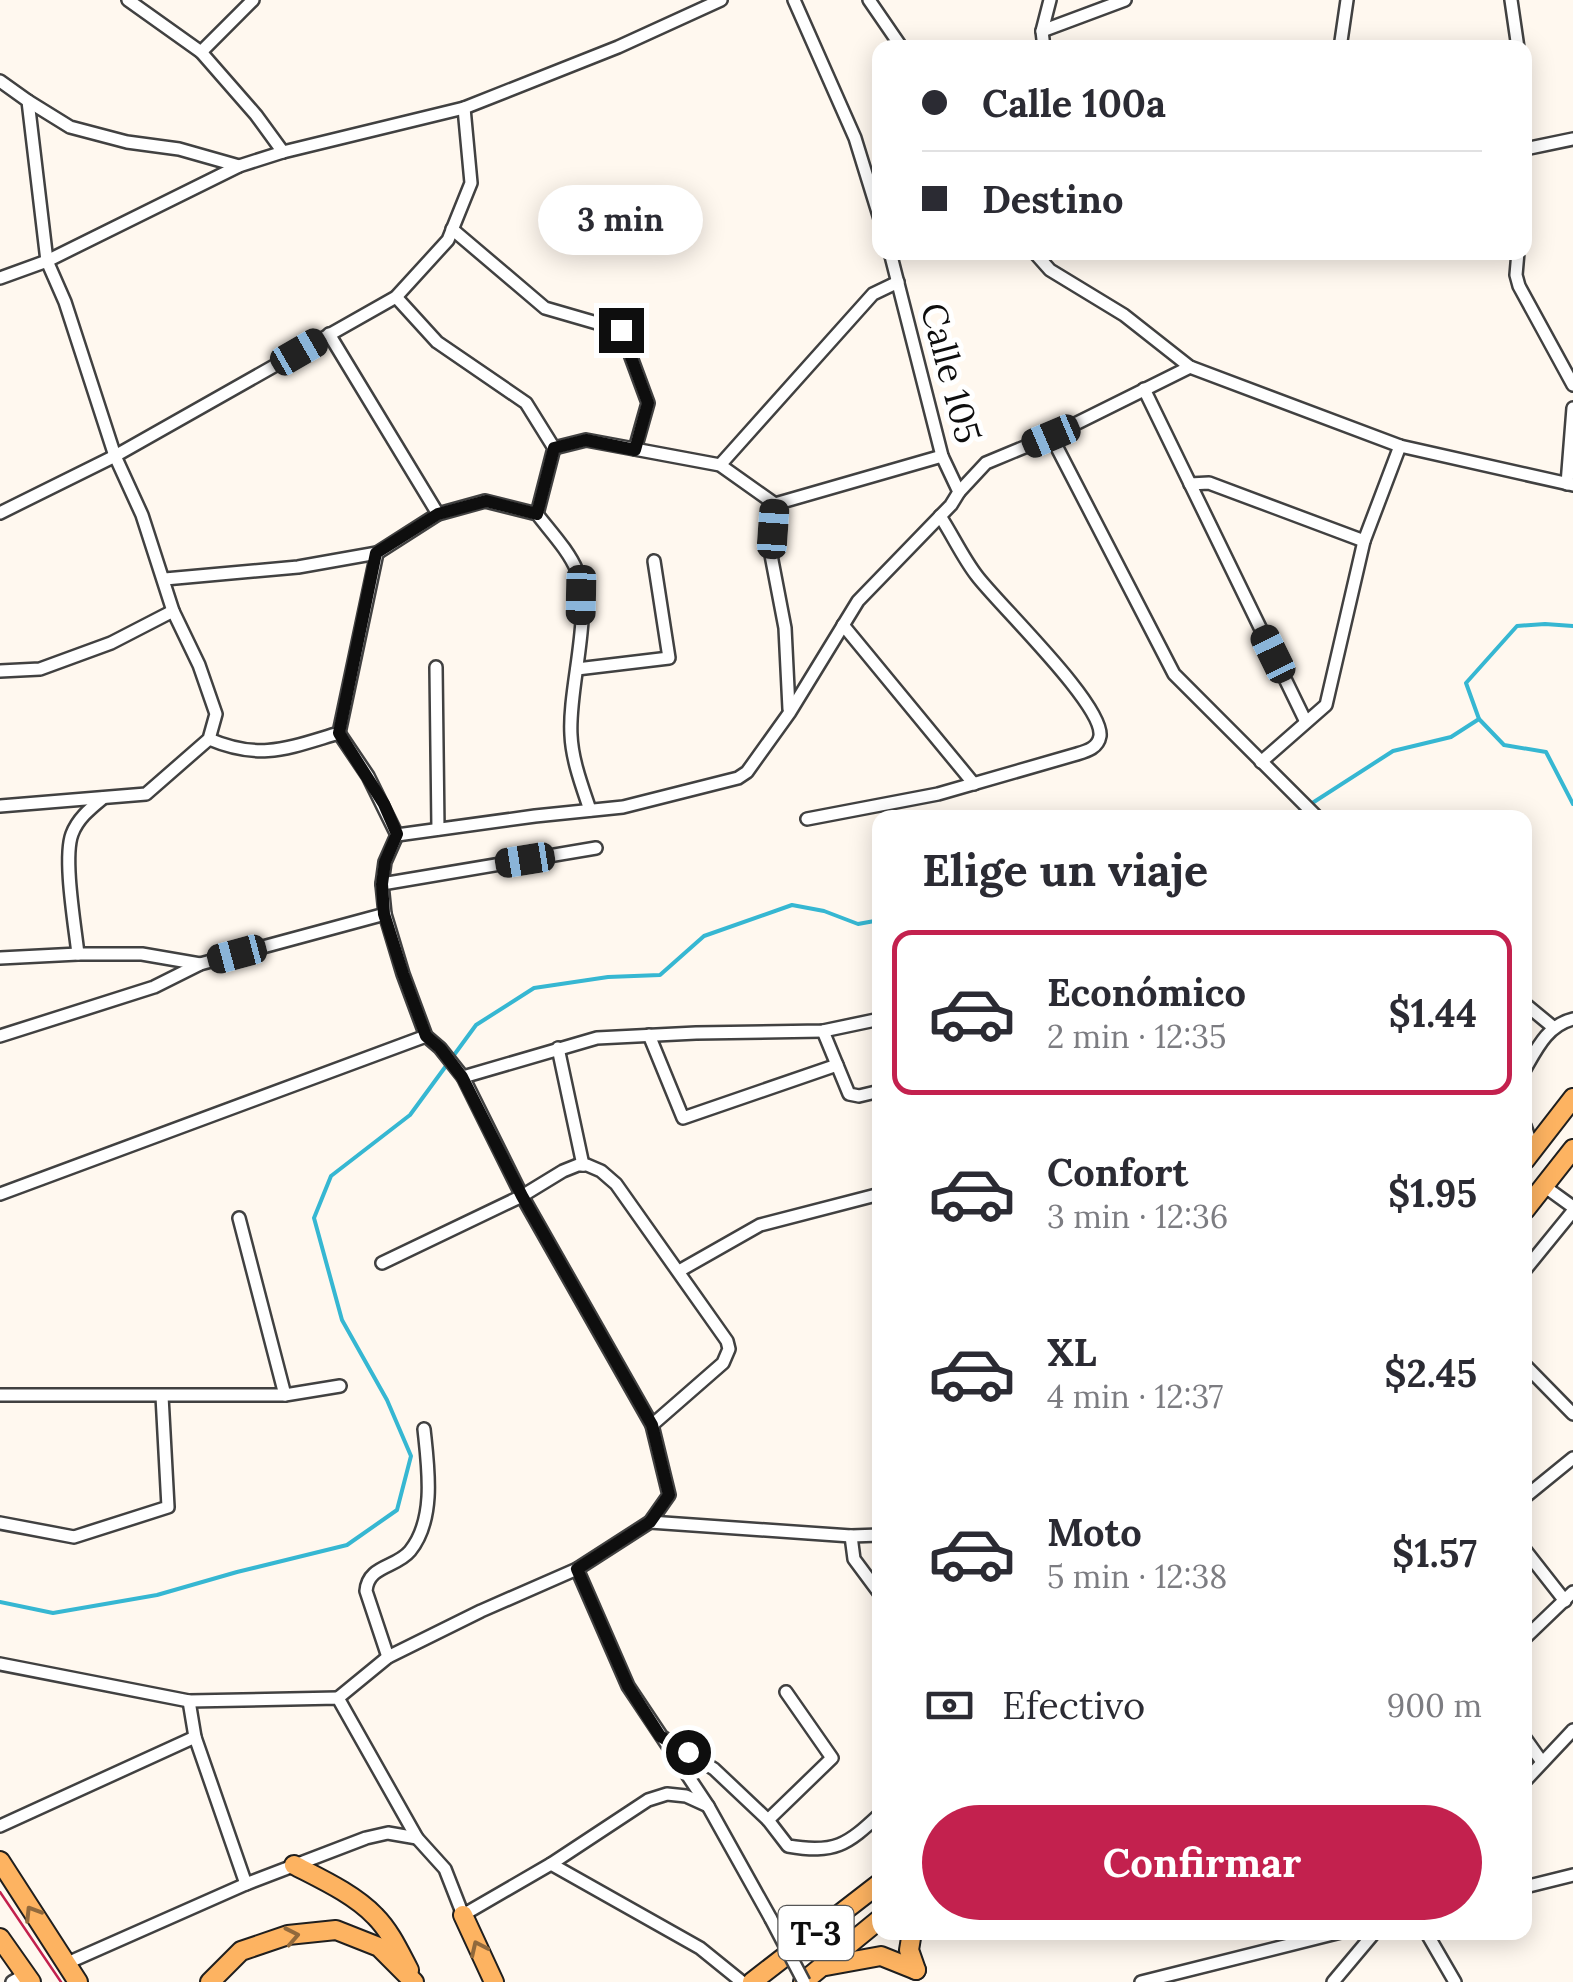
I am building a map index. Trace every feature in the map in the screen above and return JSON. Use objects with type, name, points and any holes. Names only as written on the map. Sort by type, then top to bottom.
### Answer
[{"type":"main road","points":[[1532,1150],[1573,1098]]},
{"type":"main road","points":[[1532,1201],[1573,1149]]},
{"type":"main road","points":[[0,1861],[78,1982]]},
{"type":"main road","points":[[294,1865],[373,1914],[415,1982]]},
{"type":"main road","name":"T-3","points":[[752,1982],[872,1889]]},
{"type":"main road","points":[[463,1915],[494,1982]]},
{"type":"main road","name":"T-3","points":[[804,1982],[872,1925]]},
{"type":"main road","points":[[210,1982],[241,1952],[288,1935],[336,1930],[379,1947],[415,1982]]},
{"type":"main road","points":[[0,1938],[23,1979]]},
{"type":"main road","points":[[911,1940],[910,1950],[923,1976]]},
{"type":"main road","points":[[822,1966],[880,1956],[923,1976]]},
{"type":"street","points":[[128,0],[201,52],[283,152]]},
{"type":"street","points":[[201,52],[253,0]]},
{"type":"street","points":[[0,278],[47,261],[239,166],[464,108],[618,47],[722,0]]},
{"type":"street","points":[[794,0],[855,138],[872,192]]},
{"type":"street","points":[[869,0],[896,40]]},
{"type":"street","points":[[1043,40],[1050,0]]},
{"type":"street","points":[[1042,31],[1125,0]]},
{"type":"street","points":[[1341,40],[1347,0]]},
{"type":"street","points":[[1511,0],[1517,40]]},
{"type":"street","points":[[0,80],[70,127],[128,142],[179,149],[239,166]]},
{"type":"street","points":[[0,806],[146,794],[209,739],[216,714],[116,456],[65,302],[47,261],[28,100]]},
{"type":"street","points":[[0,514],[116,456],[396,296],[448,240],[471,183],[464,108]]},
{"type":"street","points":[[1532,148],[1573,139]]},
{"type":"street","points":[[452,229],[545,308],[621,330],[648,403],[635,450]]},
{"type":"street","name":"Calle 105","points":[[397,834],[623,807],[738,778],[747,772],[790,712],[858,602],[960,492],[942,456],[892,260]]},
{"type":"street","points":[[1041,260],[1050,270],[1124,315],[1190,368],[1400,446],[1570,485],[1573,408]]},
{"type":"street","points":[[1517,260],[1519,286],[1573,385]]},
{"type":"street","points":[[720,465],[873,294],[898,282]]},
{"type":"street","points":[[396,296],[437,342],[526,403],[554,448],[537,514]]},
{"type":"street","points":[[329,334],[438,514]]},
{"type":"street","points":[[960,492],[986,464],[1190,368]]},
{"type":"street","points":[[1144,389],[1306,722]]},
{"type":"street","points":[[1051,436],[1174,674],[1311,810]]},
{"type":"street","points":[[554,448],[586,440],[720,465],[775,504]]},
{"type":"street","points":[[1261,762],[1326,705],[1364,541],[1400,446]]},
{"type":"street","points":[[775,504],[942,456]]},
{"type":"street","points":[[1190,484],[1210,483],[1364,541]]},
{"type":"street","points":[[165,579],[298,567],[376,553],[438,514],[486,501],[537,514],[576,570],[581,595],[571,735],[590,810]]},
{"type":"street","points":[[775,504],[771,555],[785,628],[790,712]]},
{"type":"street","points":[[806,820],[938,794],[1088,750],[1098,742],[1100,730],[1088,708],[1050,655],[977,576],[940,516]]},
{"type":"street","points":[[0,1664],[188,1700],[338,1698],[388,1657],[577,1569],[650,1522],[669,1495],[652,1425],[522,1196],[460,1073],[426,1036],[384,914],[385,862],[397,834],[384,804],[339,733],[376,553]]},
{"type":"street","points":[[577,669],[669,658],[654,561]]},
{"type":"street","points":[[0,671],[40,669],[110,643],[174,611]]},
{"type":"street","points":[[843,624],[974,784]]},
{"type":"street","points":[[436,667],[438,828]]},
{"type":"street","points":[[209,739],[234,749],[280,751],[339,733]]},
{"type":"street","points":[[78,954],[69,874],[71,836],[84,814],[103,798]]},
{"type":"street","points":[[382,884],[596,848]]},
{"type":"street","points":[[0,1036],[154,987],[200,964],[384,914]]},
{"type":"street","points":[[0,958],[142,954],[200,964]]},
{"type":"street","points":[[1532,1010],[1553,1028]]},
{"type":"street","points":[[1532,1059],[1553,1028],[1573,1018]]},
{"type":"street","points":[[460,1073],[597,1038],[823,1031],[872,1021]]},
{"type":"street","points":[[823,1031],[849,1094],[872,1092]]},
{"type":"street","points":[[649,1035],[683,1118],[837,1065]]},
{"type":"street","points":[[0,1194],[426,1036]]},
{"type":"street","points":[[558,1048],[583,1165]]},
{"type":"street","points":[[382,1263],[522,1196],[563,1171],[583,1165],[601,1171],[616,1184],[679,1271],[729,1349],[723,1363],[652,1425]]},
{"type":"street","points":[[1532,1261],[1573,1209],[1544,1186]]},
{"type":"street","points":[[679,1271],[760,1224],[872,1196]]},
{"type":"street","points":[[240,1218],[285,1394]]},
{"type":"street","points":[[1532,1372],[1573,1414]]},
{"type":"street","points":[[0,1395],[285,1394],[340,1386]]},
{"type":"street","points":[[0,1524],[74,1537],[168,1507],[162,1396]]},
{"type":"street","points":[[388,1657],[366,1584],[372,1574],[409,1553],[425,1521],[428,1468],[424,1429]]},
{"type":"street","points":[[1532,1491],[1573,1458]]},
{"type":"street","points":[[650,1522],[872,1535]]},
{"type":"street","points":[[851,1536],[854,1560],[872,1584]]},
{"type":"street","points":[[1532,1557],[1569,1596],[1532,1631]]},
{"type":"street","points":[[577,1569],[628,1686],[708,1806],[804,1982]]},
{"type":"street","points":[[768,1820],[832,1758],[786,1692]]},
{"type":"street","points":[[338,1698],[417,1838],[445,1868],[463,1915],[551,1864],[648,1800],[666,1794],[686,1796],[708,1806]]},
{"type":"street","points":[[188,1700],[195,1738],[246,1884]]},
{"type":"street","points":[[1532,1773],[1573,1730]]},
{"type":"street","points":[[660,1736],[714,1769],[768,1820],[788,1846],[817,1851],[852,1840],[872,1821]]},
{"type":"street","points":[[0,1826],[195,1738]]},
{"type":"street","points":[[1532,1748],[1542,1762]]},
{"type":"street","points":[[65,1964],[246,1884],[366,1838],[388,1833],[417,1838]]},
{"type":"street","points":[[551,1864],[700,1948],[742,1982]]},
{"type":"street","points":[[1532,1885],[1573,1875]]},
{"type":"street","points":[[1141,1982],[1309,1940]]},
{"type":"street","points":[[1333,1982],[1368,1940]]},
{"type":"street","points":[[1431,1940],[1455,1982]]},
{"type":"waterway","points":[[1301,810],[1393,751],[1451,737],[1479,719],[1466,683],[1517,626],[1573,626]]},
{"type":"waterway","points":[[1479,719],[1504,745],[1546,752],[1573,804]]},
{"type":"waterway","points":[[0,1602],[53,1613],[157,1595],[347,1545],[397,1510],[411,1456],[387,1400],[342,1320],[314,1218],[331,1176],[410,1115],[476,1025],[534,988],[608,977],[660,975],[704,936],[792,905],[824,911],[858,924],[872,921]]},
{"type":"tram line","points":[[0,1892],[61,1982]]},
{"type":"route","points":[[621,330],[648,403],[635,450],[586,440],[554,448],[537,514],[486,501],[438,514],[376,553],[339,733],[368,776],[397,834],[385,862],[384,914],[426,1036],[462,1077],[522,1196],[652,1425],[669,1495],[650,1522],[577,1569],[628,1686],[660,1736],[688,1752]]}]
